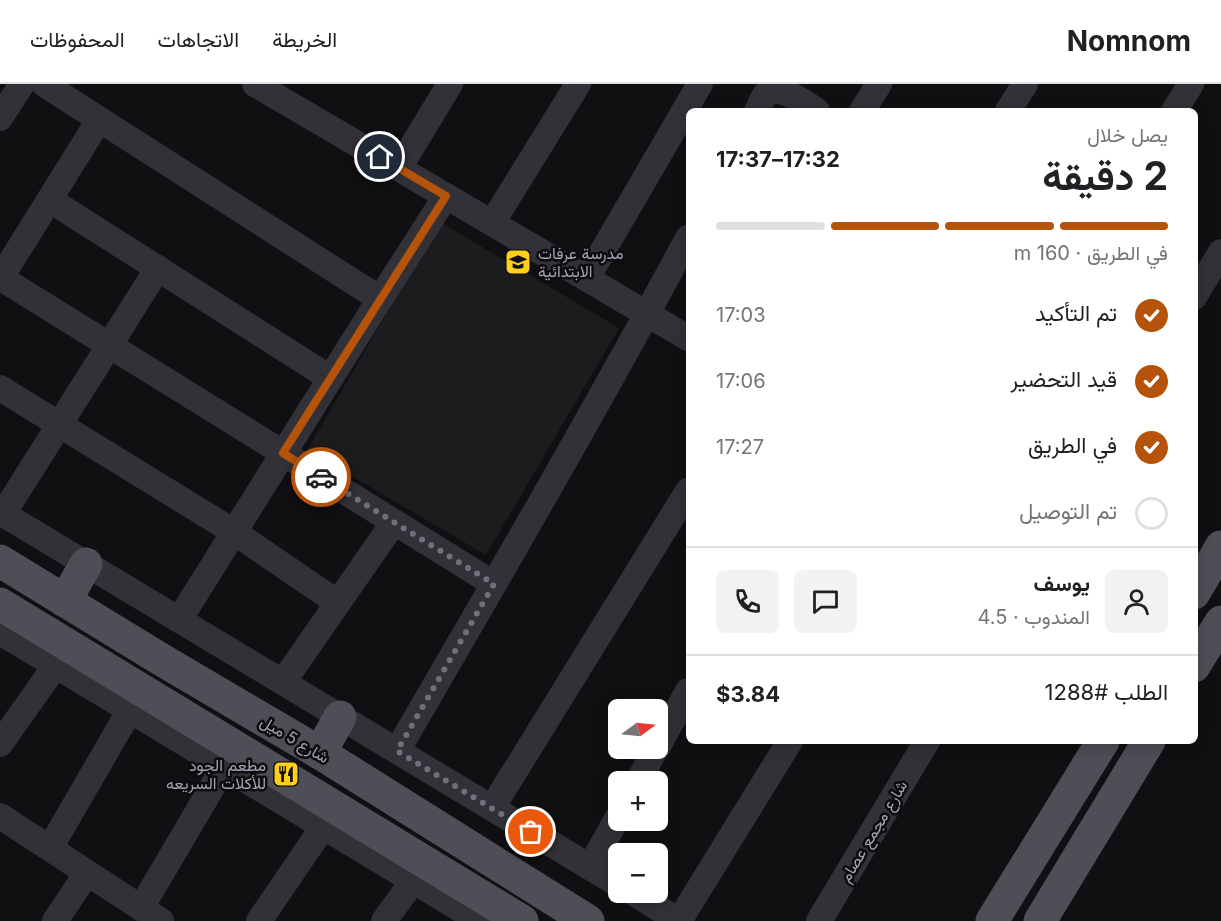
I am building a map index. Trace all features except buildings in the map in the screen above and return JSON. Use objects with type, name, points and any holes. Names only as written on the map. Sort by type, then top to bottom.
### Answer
[{"type":"main road","points":[[1198,586],[1221,547]]},
{"type":"main road","name":"شارع 5 ميل","points":[[0,561],[320,753],[588,921]]},
{"type":"main road","points":[[65,601],[86,564]]},
{"type":"main road","points":[[1198,659],[1221,622]]},
{"type":"main road","points":[[9,623],[318,815],[522,921]]},
{"type":"main road","points":[[320,753],[340,717]]},
{"type":"main road","points":[[992,921],[1101,744]]},
{"type":"main road","points":[[1040,921],[1147,744]]},
{"type":"street","points":[[0,118],[22,84]]},
{"type":"street","points":[[44,84],[380,299]]},
{"type":"street","points":[[399,168],[450,84]]},
{"type":"street","points":[[492,223],[578,84]]},
{"type":"street","points":[[587,278],[700,84]]},
{"type":"street","points":[[864,108],[879,84]]},
{"type":"street","points":[[1010,108],[1025,84]]},
{"type":"street","points":[[1176,108],[1191,84]]},
{"type":"street","points":[[264,86],[686,337]]},
{"type":"street","points":[[759,108],[766,94],[774,90],[789,93],[812,108]]},
{"type":"street","points":[[99,120],[1,279],[494,584]]},
{"type":"street","points":[[179,620],[446,196]]},
{"type":"street","points":[[50,200],[330,378]]},
{"type":"street","points":[[397,751],[494,584],[686,242]]},
{"type":"street","points":[[1198,290],[1221,252]]},
{"type":"street","points":[[158,268],[1,513],[608,878]]},
{"type":"street","points":[[0,388],[234,532],[338,603]]},
{"type":"street","points":[[492,808],[686,493]]},
{"type":"street","points":[[283,682],[394,522]]},
{"type":"street","points":[[9,623],[56,665],[224,766],[318,815],[413,881],[480,921]]},
{"type":"street","points":[[0,744],[56,665]]},
{"type":"street","points":[[668,728],[686,695]]},
{"type":"street","points":[[50,849],[130,710]]},
{"type":"street","points":[[650,903],[679,921],[788,744]]},
{"type":"street","name":"شارع مجمع عصام","points":[[819,921],[925,744]]},
{"type":"street","points":[[0,816],[151,915],[224,766]]},
{"type":"street","points":[[259,921],[318,815]]},
{"type":"street","points":[[590,867],[611,831]]},
{"type":"street","points":[[55,921],[87,873]]},
{"type":"street","points":[[384,921],[413,881]]},
{"type":"shaded area","points":[[440,222],[619,328],[486,555],[307,450]]},
{"type":"way so far","points":[[321,477],[494,584],[397,751],[531,832]]},
{"type":"place","name":"مدرسة عرفات الابتدائية","points":[[518,262]]},
{"type":"place","name":"مطعم الجود للأكلات السريعه","points":[[286,774]]},
{"type":"route","points":[[321,477],[283,453],[446,196],[380,157]]}]
